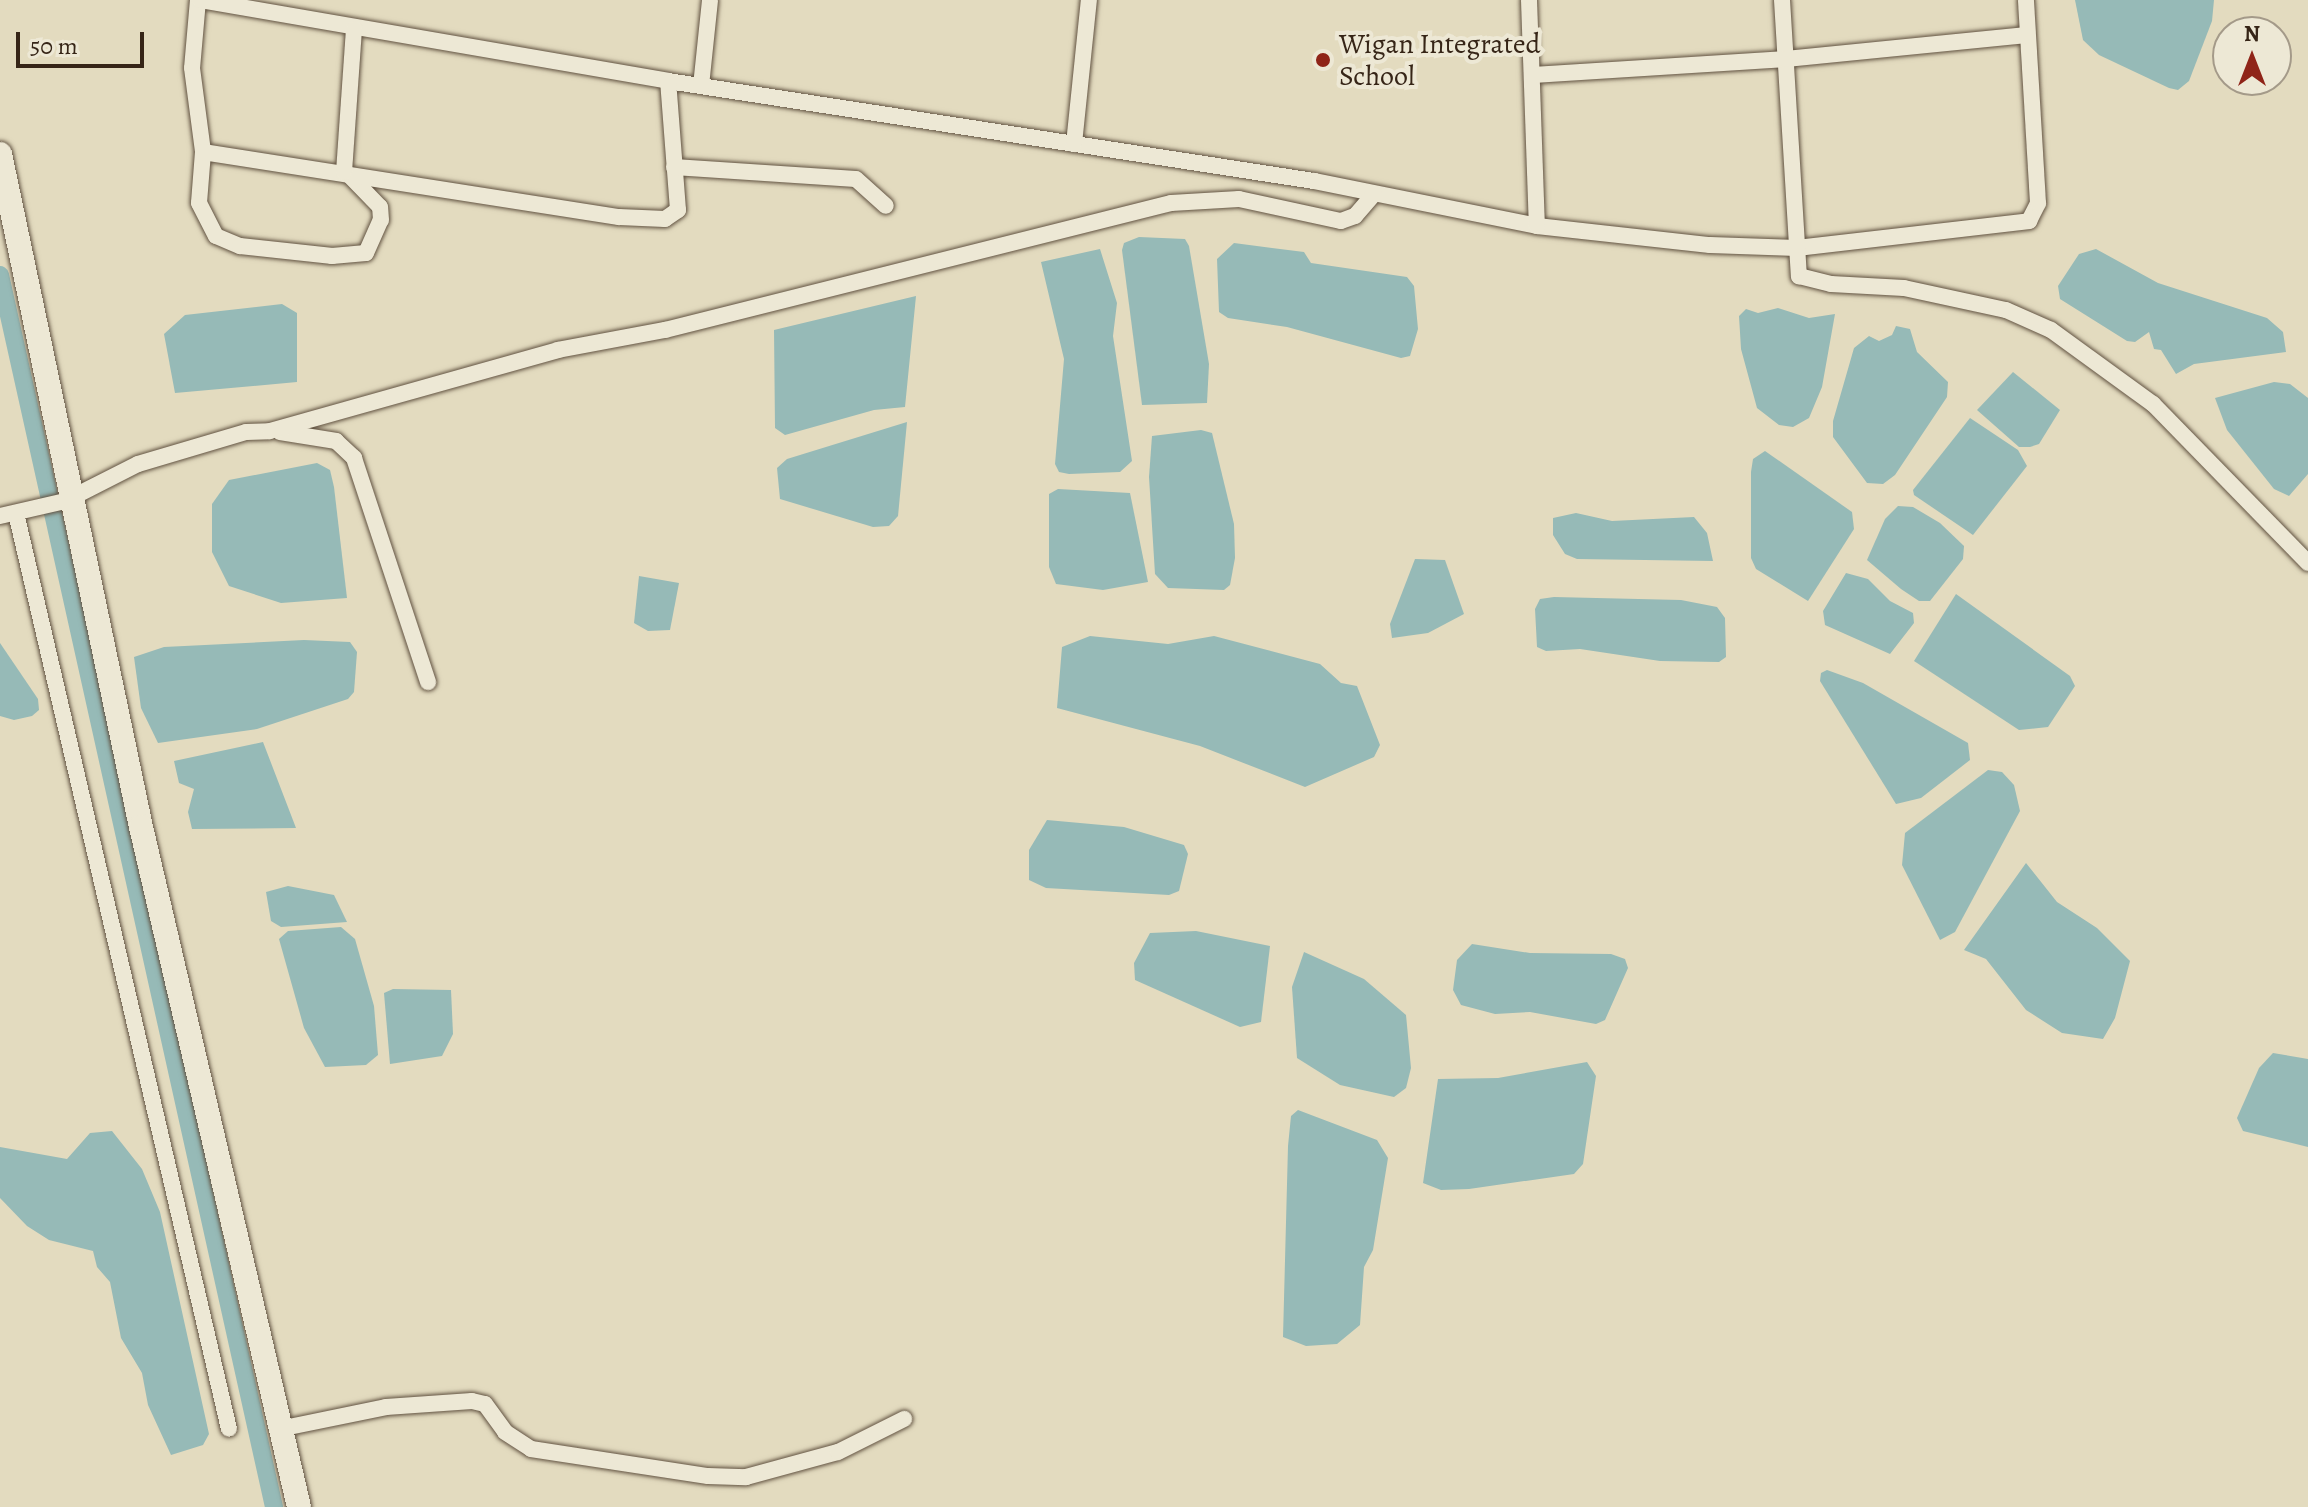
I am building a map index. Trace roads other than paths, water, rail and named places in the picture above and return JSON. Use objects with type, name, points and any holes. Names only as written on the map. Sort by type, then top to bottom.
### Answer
[{"type":"street","points":[[344,172],[363,184],[380,207],[381,220],[366,253],[332,256],[240,246],[216,236],[204,221],[198,175],[203,152],[192,68],[199,0],[233,2],[354,29],[1374,194],[1537,226],[1710,245],[1797,248],[2029,221],[2038,203],[2026,0]]},
{"type":"street","points":[[701,86],[710,0]]},
{"type":"street","points":[[1074,144],[1089,0]]},
{"type":"street","points":[[1529,0],[1537,226]]},
{"type":"street","points":[[1782,0],[1799,276],[1807,281],[1904,288],[2006,310],[2051,330],[2153,404],[2308,563]]},
{"type":"street","points":[[344,172],[354,29]]},
{"type":"street","points":[[1533,75],[1786,59],[2027,35]]},
{"type":"street","points":[[203,152],[655,220],[678,210],[668,81]]},
{"type":"street","points":[[0,154],[141,827],[284,1428],[299,1507]]},
{"type":"street","points":[[674,167],[856,179],[886,206]]},
{"type":"street","points":[[270,431],[558,350],[665,330],[1171,203],[1239,199],[1341,221],[1355,216],[1374,194]]},
{"type":"street","points":[[229,1429],[16,512],[70,499],[138,464],[246,432],[270,431],[336,441],[354,458],[428,682]]},
{"type":"street","points":[[284,1428],[386,1407],[472,1401],[485,1404],[505,1432],[531,1449],[708,1476],[746,1477],[838,1452],[904,1419]]},
{"type":"water","points":[[2075,0],[2214,0],[2212,21],[2189,81],[2178,90],[2099,55],[2083,40]]},
{"type":"water","points":[[1139,237],[1185,239],[1189,246],[1209,364],[1207,403],[1142,405],[1122,250],[1124,243]]},
{"type":"water","points":[[1234,243],[1304,252],[1311,263],[1407,277],[1414,286],[1418,329],[1410,356],[1401,358],[1287,327],[1228,318],[1219,312],[1217,259]]},
{"type":"water","points":[[1100,249],[1117,303],[1113,336],[1132,461],[1120,472],[1069,474],[1059,472],[1055,464],[1064,359],[1041,262]]},
{"type":"water","points":[[2096,249],[2158,283],[2267,318],[2283,332],[2286,352],[2194,364],[2176,374],[2161,350],[2154,349],[2149,332],[2135,342],[2127,341],[2060,299],[2058,286],[2079,254]]},
{"type":"water","points":[[916,296],[905,407],[874,410],[785,435],[775,428],[774,330]]},
{"type":"water","points":[[282,304],[297,313],[297,382],[175,393],[164,334],[185,315]]},
{"type":"water","points":[[1778,308],[1809,318],[1835,314],[1822,387],[1809,418],[1793,427],[1779,425],[1757,408],[1741,349],[1739,316],[1746,309],[1758,313]]},
{"type":"water","points":[[1896,326],[1910,329],[1917,352],[1948,382],[1947,397],[1895,475],[1883,484],[1867,483],[1833,437],[1833,421],[1854,348],[1869,336],[1879,341],[1892,335]]},
{"type":"water","points":[[2013,372],[2060,410],[2039,444],[2030,447],[2019,447],[1977,410]]},
{"type":"water","points":[[2274,382],[2290,384],[2308,398],[2308,474],[2289,496],[2274,489],[2227,430],[2215,398]]},
{"type":"water","points":[[1970,418],[2018,450],[2027,466],[1973,535],[1914,495],[1913,490]]},
{"type":"water","points":[[907,422],[898,516],[889,526],[873,527],[780,499],[777,468],[787,459]]},
{"type":"water","points":[[1201,430],[1212,433],[1234,524],[1235,558],[1230,585],[1224,590],[1168,588],[1155,574],[1149,477],[1152,436]]},
{"type":"water","points":[[1765,451],[1852,512],[1854,529],[1808,601],[1756,569],[1751,558],[1751,472],[1753,459]]},
{"type":"water","points":[[317,463],[330,470],[334,487],[347,598],[281,603],[229,586],[212,552],[212,504],[229,480]]},
{"type":"water","points":[[1058,489],[1130,493],[1148,582],[1103,590],[1056,584],[1049,567],[1049,494]]},
{"type":"water","points":[[1898,506],[1913,507],[1940,523],[1964,546],[1963,559],[1930,601],[1919,601],[1867,560],[1885,519]]},
{"type":"water","points":[[1576,513],[1612,521],[1694,517],[1707,533],[1713,561],[1577,559],[1565,554],[1553,535],[1553,518]]},
{"type":"water","points":[[1415,559],[1445,560],[1464,614],[1428,633],[1392,638],[1390,624]]},
{"type":"water","points":[[1846,573],[1868,579],[1890,601],[1913,613],[1914,623],[1890,654],[1825,625],[1823,611]]},
{"type":"water","points":[[639,576],[679,583],[670,630],[648,631],[634,623]]},
{"type":"water","points":[[1956,594],[2070,676],[2075,686],[2048,727],[2019,730],[1914,661]]},
{"type":"water","points":[[1540,599],[1681,600],[1717,607],[1725,618],[1726,657],[1719,662],[1660,661],[1580,649],[1546,651],[1537,647],[1535,609]]},
{"type":"water","points":[[1090,636],[1168,644],[1214,636],[1320,664],[1341,683],[1357,686],[1380,745],[1374,757],[1305,787],[1200,746],[1057,708],[1062,647]]},
{"type":"water","points":[[304,640],[350,642],[357,652],[354,692],[348,699],[257,729],[158,743],[141,708],[134,657],[164,647]]},
{"type":"water","points":[[0,643],[38,699],[39,710],[32,716],[14,720],[0,716]]},
{"type":"water","points":[[1827,670],[1863,683],[1968,743],[1970,760],[1921,798],[1896,804],[1820,681],[1821,673]]},
{"type":"water","points":[[263,742],[296,828],[192,829],[188,812],[194,789],[179,783],[174,761]]},
{"type":"water","points":[[1988,770],[2002,772],[2014,785],[2020,811],[1955,932],[1940,940],[1902,865],[1905,833]]},
{"type":"water","points":[[1047,820],[1124,827],[1184,845],[1188,854],[1179,891],[1169,895],[1046,888],[1029,880],[1029,850]]},
{"type":"water","points":[[2026,863],[2057,902],[2097,928],[2130,961],[2115,1018],[2103,1039],[2062,1033],[2026,1010],[1986,959],[1964,950]]},
{"type":"water","points":[[288,886],[334,895],[347,922],[281,927],[271,921],[266,892]]},
{"type":"water","points":[[341,927],[355,939],[374,1006],[378,1055],[366,1065],[325,1067],[304,1028],[279,939],[288,931]]},
{"type":"water","points":[[1196,931],[1270,946],[1261,1022],[1240,1027],[1135,980],[1134,963],[1150,933]]},
{"type":"water","points":[[1472,944],[1530,953],[1611,954],[1625,959],[1628,968],[1605,1020],[1596,1024],[1530,1012],[1495,1014],[1461,1005],[1453,990],[1457,960]]},
{"type":"water","points":[[1304,952],[1364,979],[1406,1015],[1411,1068],[1406,1088],[1394,1097],[1340,1085],[1297,1058],[1292,987]]},
{"type":"water","points":[[393,989],[451,990],[453,1034],[442,1056],[390,1064],[384,993]]},
{"type":"water","points":[[2273,1053],[2308,1059],[2308,1147],[2243,1131],[2237,1118],[2259,1068]]},
{"type":"water","points":[[1587,1062],[1596,1076],[1583,1164],[1574,1174],[1469,1189],[1441,1190],[1423,1183],[1438,1079],[1498,1078]]},
{"type":"water","points":[[1298,1110],[1377,1140],[1388,1158],[1373,1250],[1364,1267],[1360,1325],[1337,1344],[1306,1346],[1283,1337],[1288,1146],[1291,1116]]},
{"type":"water","points":[[112,1131],[142,1169],[160,1212],[209,1434],[203,1445],[171,1455],[148,1405],[142,1373],[121,1338],[110,1282],[97,1267],[93,1251],[49,1240],[27,1226],[0,1198],[0,1147],[67,1159],[90,1133]]},
{"type":"waterway","points":[[0,275],[274,1507]]},
{"type":"place","name":"Wigan Integrated School","points":[[1323,60]]}]
